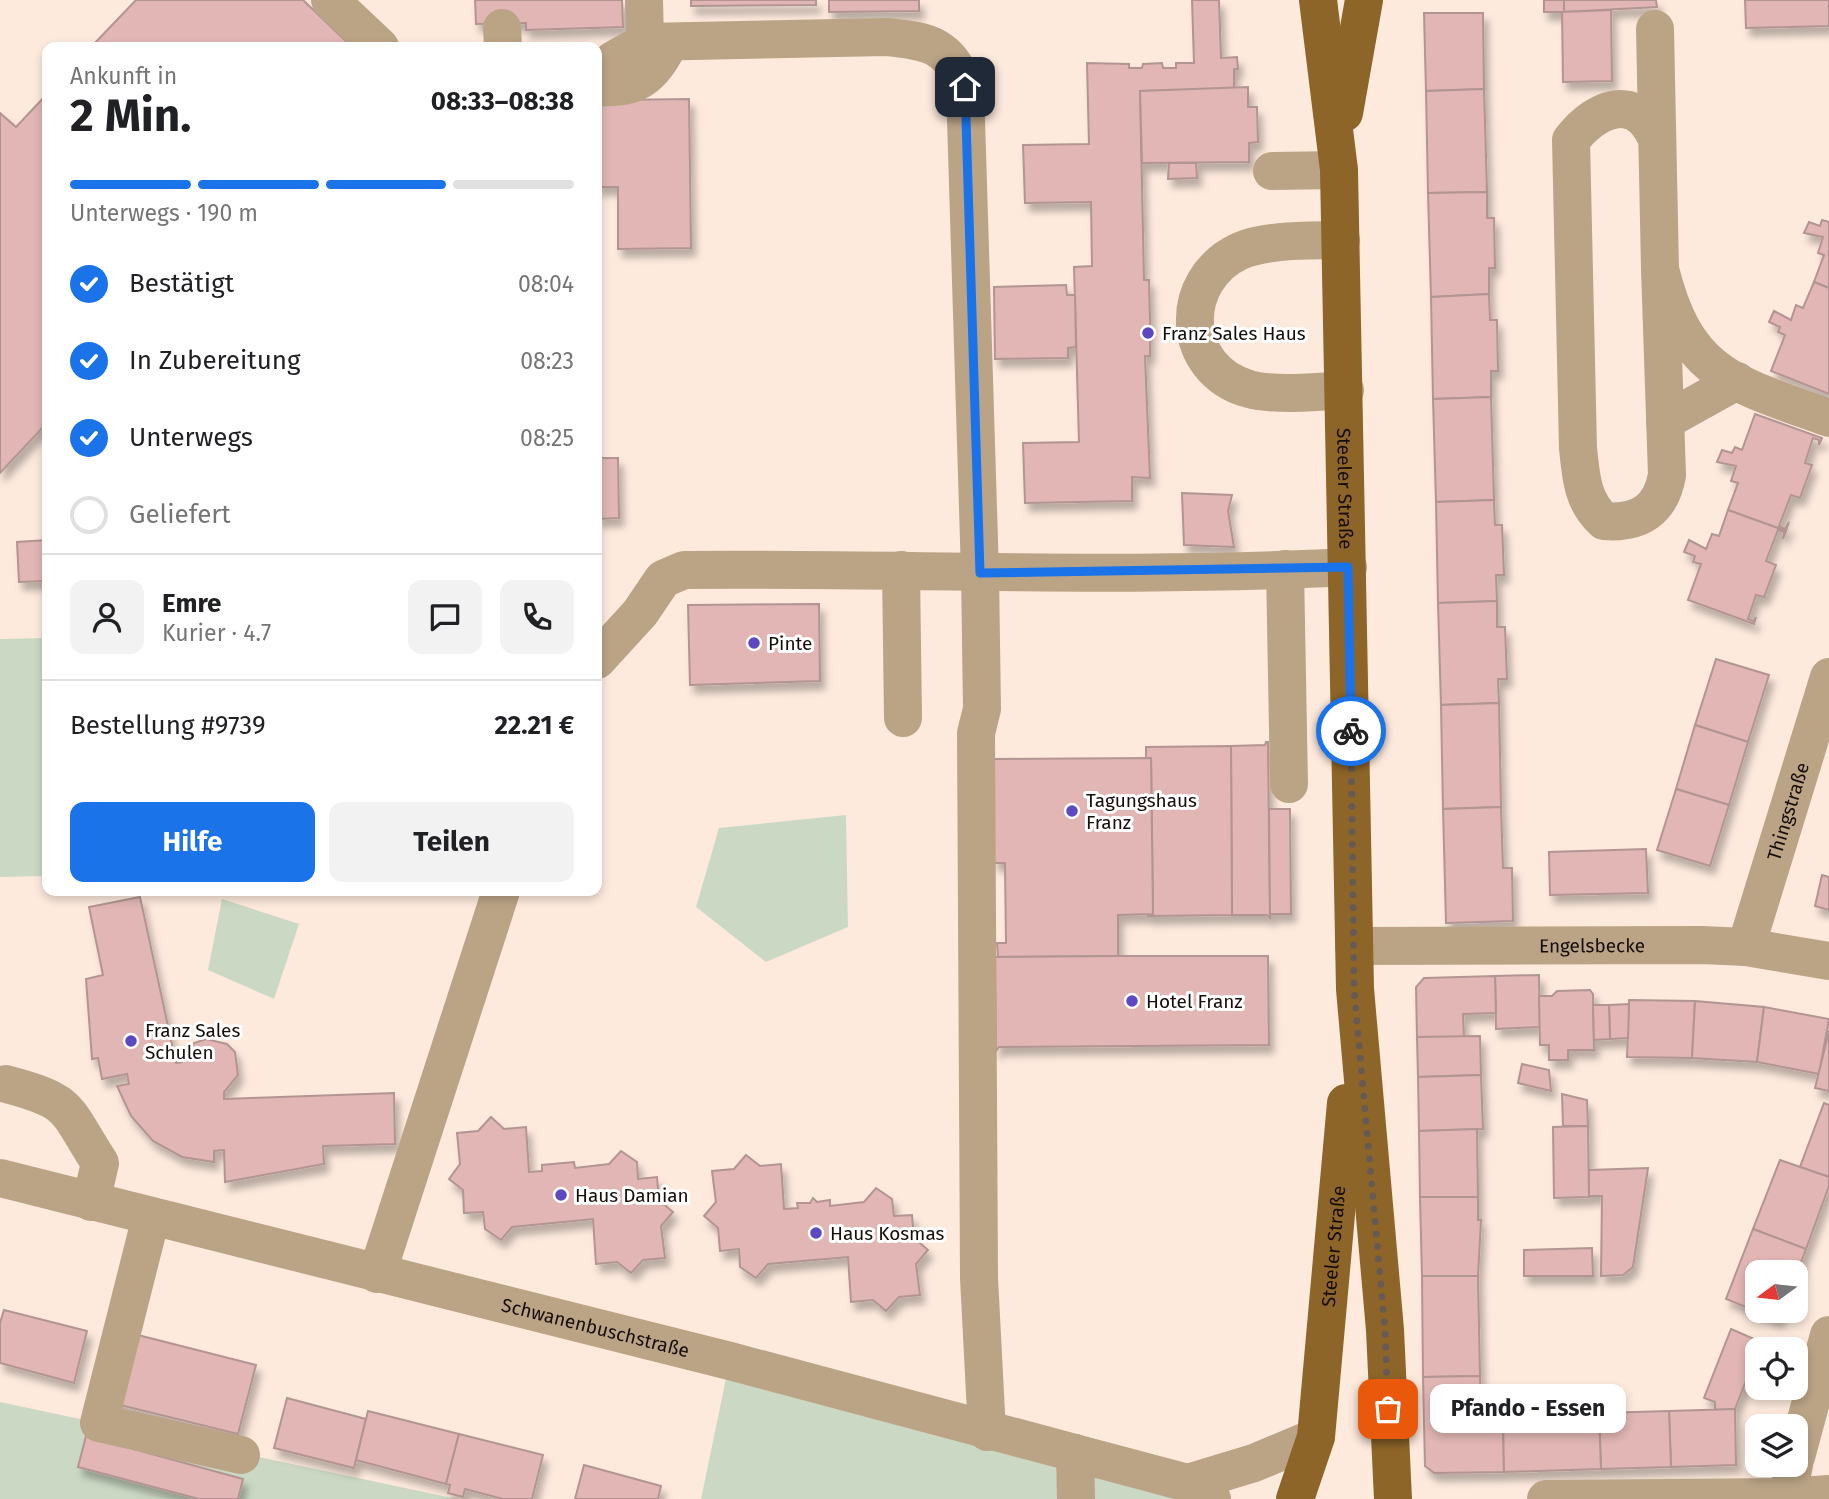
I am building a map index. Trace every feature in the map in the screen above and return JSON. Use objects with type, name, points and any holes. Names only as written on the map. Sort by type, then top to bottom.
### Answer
[{"type":"main road","name":"Steeler Straße","points":[[1295,1499],[1316,1437],[1326,1353],[1354,989],[1339,164],[1318,0]]},
{"type":"main road","name":"Steeler Straße","points":[[1339,164],[1364,0]]},
{"type":"main road","name":"Steeler Straße","points":[[1354,989],[1385,1330],[1393,1499]]},
{"type":"street","points":[[330,0],[375,42]]},
{"type":"street","points":[[602,88],[618,89],[644,79],[657,66],[657,42],[644,0]]},
{"type":"street","points":[[1655,29],[1655,135],[1667,475],[1664,493],[1652,511],[1636,520],[1604,522],[1592,510],[1583,489],[1578,448],[1571,140],[1585,122],[1605,110],[1626,109],[1647,119],[1655,135]]},
{"type":"street","points":[[602,72],[613,60],[657,42],[887,37],[921,42],[940,50],[956,62],[965,87],[980,573],[982,709],[976,733],[979,1279],[987,1432]]},
{"type":"street","points":[[1272,171],[1339,164]]},
{"type":"street","points":[[1341,240],[1271,244],[1238,252],[1223,262],[1202,285],[1193,319],[1202,354],[1211,368],[1234,383],[1264,391],[1345,390]]},
{"type":"street","points":[[1660,269],[1668,302],[1688,342],[1716,372],[1761,394],[1829,418]]},
{"type":"street","points":[[1665,421],[1737,382]]},
{"type":"street","points":[[602,655],[640,613],[647,581],[684,570],[901,570],[980,573],[1348,567]]},
{"type":"street","points":[[1285,569],[1289,784]]},
{"type":"street","points":[[901,570],[903,718]]},
{"type":"street","name":"Thingstraße","points":[[1746,947],[1829,677]]},
{"type":"street","points":[[377,1274],[499,896]]},
{"type":"street","name":"Engelsbecke","points":[[1354,946],[1746,947],[1829,961]]},
{"type":"street","points":[[6,1084],[42,1094],[58,1101],[70,1112],[100,1163],[91,1202]]},
{"type":"street","name":"Schwanenbuschstraße","points":[[0,1178],[730,1362],[987,1432],[1075,1453],[1200,1491],[1254,1463],[1316,1437]]},
{"type":"street","points":[[151,1217],[99,1423],[241,1455]]},
{"type":"street","points":[[1808,1414],[1829,1335]]},
{"type":"street","points":[[1075,1453],[1076,1499]]},
{"type":"street","points":[[1546,1499],[1790,1481],[1829,1494]]},
{"type":"green space","points":[[42,638],[42,876],[0,877],[0,639]]},
{"type":"green space","points":[[846,815],[848,927],[766,962],[696,907],[719,828]]},
{"type":"green space","points":[[222,899],[299,924],[274,999],[208,970]]},
{"type":"green space","points":[[729,1364],[1223,1499],[701,1499]]},
{"type":"green space","points":[[0,1402],[457,1499],[0,1499]]},
{"type":"building","points":[[136,0],[303,0],[347,42],[96,42]]},
{"type":"building","points":[[475,0],[622,0],[623,27],[526,30],[526,23],[476,24]]},
{"type":"building","points":[[691,0],[816,0],[816,5],[691,6]]},
{"type":"building","points":[[829,0],[919,0],[919,11],[829,12]]},
{"type":"building","name":"Franz Sales Haus","points":[[1192,0],[1219,0],[1221,58],[1237,57],[1238,69],[1234,69],[1234,89],[1140,91],[1144,280],[1149,280],[1150,356],[1145,356],[1150,478],[1132,477],[1132,501],[1025,503],[1023,443],[1079,442],[1074,267],[1092,266],[1091,202],[1025,203],[1023,145],[1089,144],[1087,63],[1129,64],[1129,68],[1142,68],[1143,64],[1162,63],[1163,68],[1176,68],[1176,63],[1194,63]]},
{"type":"building","points":[[1544,0],[1564,0],[1564,12],[1544,12]]},
{"type":"building","points":[[1564,0],[1656,0],[1657,7],[1564,12]]},
{"type":"building","points":[[1745,0],[1829,0],[1829,26],[1746,28]]},
{"type":"building","points":[[1611,10],[1612,81],[1563,82],[1562,12]]},
{"type":"building","points":[[1424,13],[1483,13],[1484,89],[1426,91]]},
{"type":"building","points":[[1248,87],[1248,107],[1257,107],[1258,142],[1249,143],[1249,162],[1142,163],[1140,91]]},
{"type":"building","points":[[1484,89],[1487,192],[1428,193],[1426,91]]},
{"type":"building","points":[[42,99],[42,428],[0,473],[0,113],[16,127]]},
{"type":"building","points":[[689,99],[691,248],[618,249],[618,187],[602,187],[602,104],[616,100]]},
{"type":"building","points":[[1169,163],[1196,163],[1197,178],[1168,179]]},
{"type":"building","points":[[1487,192],[1487,218],[1494,218],[1495,268],[1489,268],[1489,294],[1431,297],[1428,193]]},
{"type":"building","points":[[1822,220],[1829,222],[1829,288],[1814,282],[1824,255],[1818,253],[1823,237],[1804,233],[1809,222],[1820,226]]},
{"type":"building","points":[[1814,282],[1829,288],[1829,394],[1771,371],[1785,335],[1778,332],[1780,327],[1769,322],[1774,311],[1791,320],[1796,305],[1803,308]]},
{"type":"building","points":[[1066,285],[1067,295],[1075,295],[1076,347],[1068,348],[1068,358],[995,359],[994,287]]},
{"type":"building","points":[[1489,294],[1490,320],[1497,320],[1498,371],[1491,371],[1491,397],[1433,399],[1431,297]]},
{"type":"building","points":[[1491,397],[1494,500],[1436,502],[1433,399]]},
{"type":"building","points":[[1755,414],[1822,438],[1819,445],[1819,440],[1813,438],[1805,463],[1812,465],[1800,498],[1791,495],[1779,526],[1785,529],[1789,522],[1786,531],[1728,510],[1738,483],[1731,481],[1736,466],[1717,462],[1722,450],[1732,453],[1735,447],[1742,450]]},
{"type":"building","points":[[602,458],[618,458],[619,518],[602,519]]},
{"type":"building","points":[[1182,493],[1232,495],[1228,511],[1234,547],[1184,545]]},
{"type":"building","points":[[1494,500],[1495,525],[1502,525],[1504,575],[1496,575],[1497,601],[1438,603],[1436,502]]},
{"type":"building","points":[[1728,510],[1786,531],[1783,539],[1784,532],[1778,530],[1766,561],[1776,565],[1764,597],[1756,595],[1748,619],[1753,621],[1756,617],[1754,624],[1688,600],[1701,564],[1693,562],[1695,556],[1684,552],[1689,540],[1706,549],[1712,534],[1719,536]]},
{"type":"building","points":[[42,540],[42,581],[19,582],[17,542]]},
{"type":"building","points":[[1497,601],[1497,627],[1505,627],[1507,679],[1498,679],[1499,703],[1441,705],[1438,603]]},
{"type":"building","name":"Pinte","points":[[819,604],[820,681],[690,685],[688,605]]},
{"type":"building","points":[[1716,659],[1769,675],[1748,742],[1695,725]]},
{"type":"building","points":[[1499,703],[1501,807],[1443,809],[1441,705]]},
{"type":"building","points":[[1695,725],[1748,742],[1729,805],[1676,789]]},
{"type":"building","points":[[1266,742],[1270,918],[1267,915],[1232,915],[1231,746],[1265,745]]},
{"type":"building","points":[[1231,746],[1232,915],[1147,916],[1153,914],[1151,758],[1146,758],[1146,747]]},
{"type":"building","name":"Tagungshaus Franz","points":[[1151,758],[1153,914],[1118,915],[1118,956],[998,957],[997,943],[1006,943],[1005,863],[994,863],[993,759]]},
{"type":"building","points":[[1676,789],[1729,805],[1710,866],[1657,850]]},
{"type":"building","points":[[1501,807],[1503,868],[1512,868],[1513,921],[1446,923],[1443,809]]},
{"type":"building","points":[[1269,809],[1290,809],[1291,914],[1270,914]]},
{"type":"building","points":[[1646,849],[1648,893],[1550,895],[1549,852]]},
{"type":"building","points":[[1822,875],[1829,877],[1829,910],[1815,906]]},
{"type":"building","name":"Franz Sales Schulen","points":[[140,897],[176,1063],[182,1062],[194,1043],[206,1039],[227,1044],[235,1052],[238,1075],[224,1092],[224,1099],[394,1093],[395,1144],[323,1146],[324,1164],[225,1182],[224,1150],[214,1151],[214,1162],[182,1157],[153,1141],[131,1116],[117,1086],[129,1084],[127,1074],[102,1079],[98,1058],[92,1059],[86,979],[103,975],[89,907]]},
{"type":"building","name":"Hotel Franz","points":[[1268,956],[1269,1045],[999,1047],[996,1051],[995,957]]},
{"type":"building","points":[[1539,975],[1540,1027],[1496,1029],[1495,976]]},
{"type":"building","points":[[1495,976],[1496,1013],[1463,1014],[1464,1037],[1417,1037],[1416,987],[1424,978]]},
{"type":"building","points":[[1590,990],[1593,994],[1594,1050],[1568,1050],[1568,1060],[1549,1060],[1549,1045],[1540,1045],[1539,996],[1552,996],[1557,991]]},
{"type":"building","points":[[1629,1000],[1695,1001],[1692,1058],[1627,1057]]},
{"type":"building","points":[[1695,1001],[1764,1007],[1757,1062],[1692,1058]]},
{"type":"building","points":[[1629,1004],[1628,1038],[1610,1039],[1609,1005]]},
{"type":"building","points":[[1593,1005],[1609,1005],[1610,1039],[1594,1040]]},
{"type":"building","points":[[1764,1007],[1829,1019],[1819,1074],[1757,1062]]},
{"type":"building","points":[[1829,1031],[1829,1091],[1815,1088]]},
{"type":"building","points":[[1480,1036],[1481,1075],[1418,1077],[1417,1037]]},
{"type":"building","points":[[1522,1064],[1549,1070],[1551,1091],[1518,1083]]},
{"type":"building","points":[[1481,1075],[1483,1129],[1419,1131],[1418,1077]]},
{"type":"building","points":[[1562,1094],[1587,1100],[1588,1126],[1563,1126]]},
{"type":"building","points":[[1824,1103],[1829,1105],[1829,1177],[1800,1167]]},
{"type":"building","name":"Haus Damian","points":[[491,1117],[504,1129],[526,1127],[529,1172],[542,1171],[542,1165],[574,1162],[575,1168],[609,1164],[621,1151],[637,1162],[638,1179],[657,1177],[659,1200],[673,1212],[661,1226],[665,1258],[643,1260],[631,1273],[617,1262],[596,1264],[593,1219],[512,1227],[501,1240],[485,1229],[483,1212],[464,1213],[463,1190],[449,1179],[460,1164],[457,1133],[478,1131]]},
{"type":"building","points":[[1588,1126],[1589,1197],[1554,1198],[1553,1127]]},
{"type":"building","points":[[1477,1129],[1478,1197],[1420,1197],[1419,1131]]},
{"type":"building","name":"Haus Kosmas","points":[[746,1155],[760,1166],[781,1164],[784,1209],[798,1208],[797,1203],[810,1203],[813,1198],[817,1202],[830,1200],[830,1206],[864,1202],[876,1188],[892,1199],[894,1216],[912,1215],[914,1238],[928,1250],[916,1264],[920,1295],[899,1297],[886,1311],[873,1300],[851,1302],[848,1257],[768,1264],[756,1278],[740,1267],[739,1249],[720,1251],[718,1228],[704,1216],[716,1202],[712,1171],[734,1169]]},
{"type":"building","points":[[1780,1160],[1829,1177],[1829,1186],[1806,1249],[1753,1229]]},
{"type":"building","points":[[1648,1168],[1633,1267],[1623,1275],[1601,1276],[1602,1196],[1589,1196],[1589,1170]]},
{"type":"building","points":[[1420,1197],[1478,1197],[1478,1220],[1481,1220],[1478,1276],[1422,1276]]},
{"type":"building","points":[[1753,1229],[1806,1249],[1802,1260],[1745,1260],[1745,1307],[1726,1299]]},
{"type":"building","points":[[1592,1248],[1593,1276],[1524,1276],[1524,1250]]},
{"type":"building","points":[[1422,1276],[1478,1276],[1480,1376],[1423,1377]]},
{"type":"building","points":[[4,1310],[87,1331],[74,1383],[0,1363],[0,1323]]},
{"type":"building","points":[[1731,1329],[1749,1337],[1745,1337],[1745,1383],[1735,1409],[1715,1410],[1715,1402],[1704,1398]]},
{"type":"building","points":[[130,1333],[256,1365],[238,1434],[112,1403]]},
{"type":"building","points":[[1480,1376],[1481,1421],[1503,1419],[1504,1472],[1434,1473],[1425,1466],[1423,1377]]},
{"type":"building","points":[[287,1398],[366,1419],[354,1468],[274,1448]]},
{"type":"building","points":[[1735,1409],[1736,1465],[1671,1467],[1669,1411]]},
{"type":"building","points":[[368,1411],[459,1434],[446,1484],[356,1460]]},
{"type":"building","points":[[1669,1411],[1671,1467],[1601,1469],[1599,1413]]},
{"type":"building","points":[[1599,1413],[1601,1469],[1504,1472],[1503,1419]]},
{"type":"building","points":[[459,1434],[543,1455],[532,1499],[503,1499],[465,1489],[463,1497],[448,1493],[450,1485],[446,1484]]},
{"type":"building","points":[[86,1436],[243,1479],[238,1499],[199,1499],[78,1467]]},
{"type":"building","points":[[584,1465],[661,1486],[658,1499],[575,1499]]},
{"type":"way so far","points":[[1351,731],[1354,989],[1385,1330],[1388,1409]]},
{"type":"place","name":"Franz Sales Haus","points":[[1148,333]]},
{"type":"place","name":"Pinte","points":[[754,643]]},
{"type":"place","name":"Tagungshaus Franz","points":[[1072,811]]},
{"type":"place","name":"Hotel Franz","points":[[1132,1001]]},
{"type":"place","name":"Franz Sales Schulen","points":[[131,1041]]},
{"type":"place","name":"Haus Damian","points":[[561,1195]]},
{"type":"place","name":"Haus Kosmas","points":[[816,1233]]},
{"type":"place","name":"Pfando - Essen","points":[[1388,1409]]},
{"type":"route","points":[[965,87],[980,573],[1348,567],[1351,731]]}]
